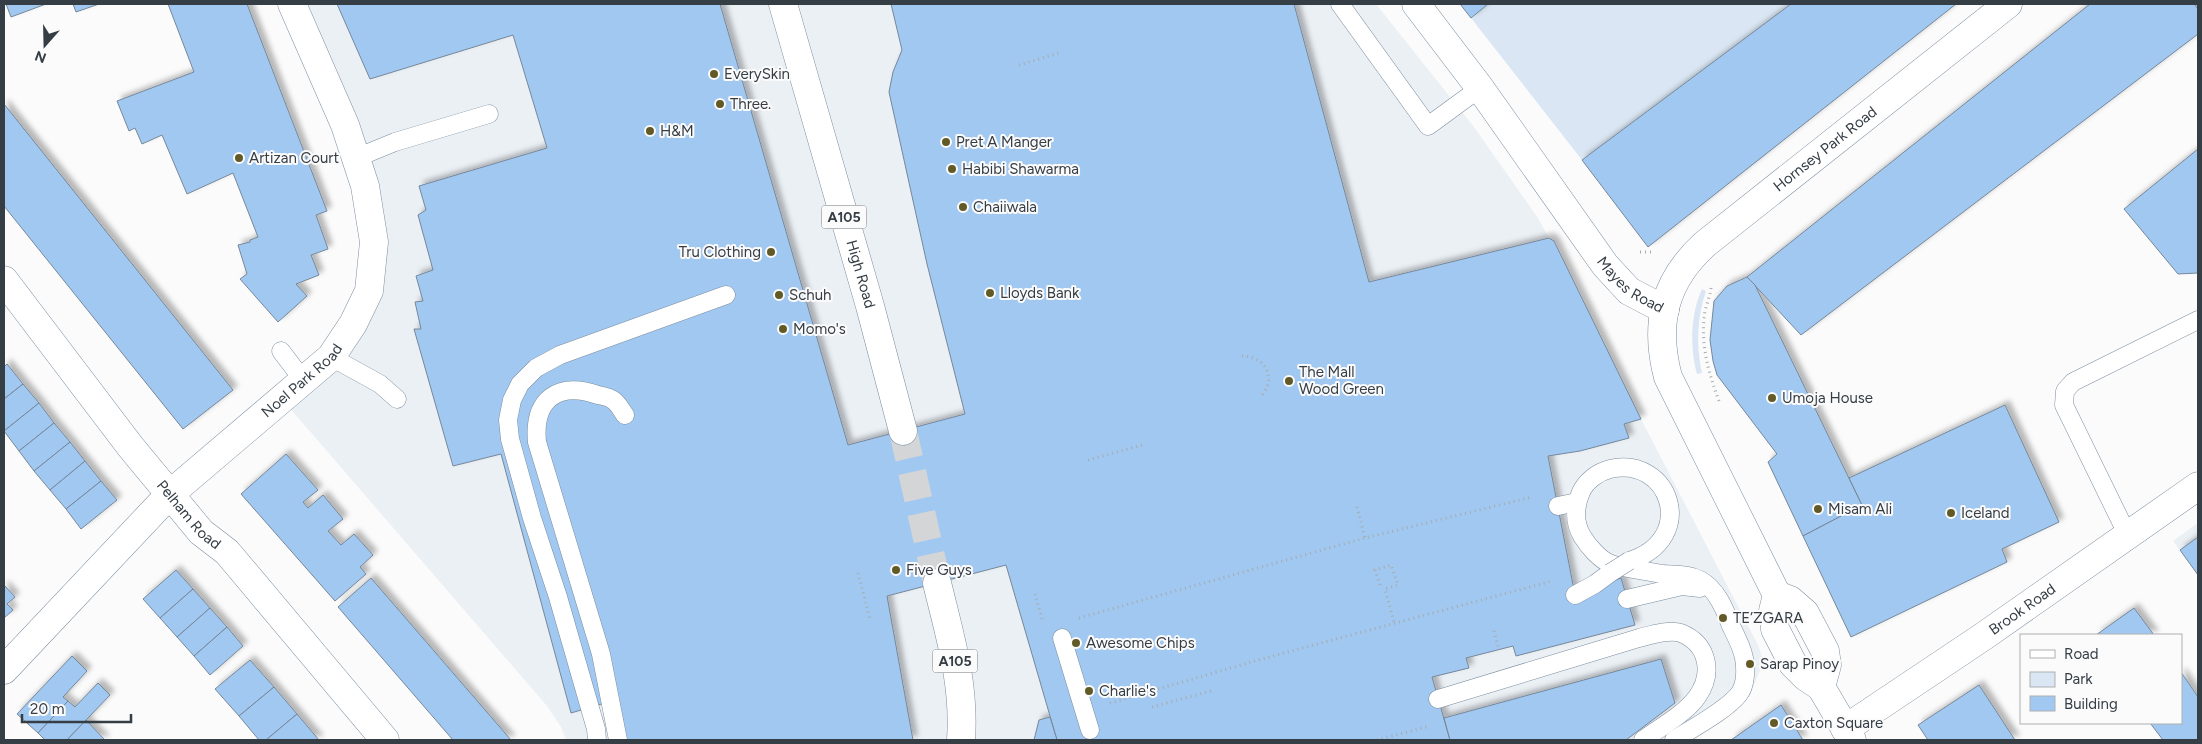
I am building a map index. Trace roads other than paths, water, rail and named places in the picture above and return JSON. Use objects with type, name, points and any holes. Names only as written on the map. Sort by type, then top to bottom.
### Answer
[{"type":"street","name":"Noel Park Road","points":[[4,670],[170,494],[331,358],[353,324],[368,291],[374,242],[365,186],[345,125],[292,4]]},
{"type":"street","name":"High Road","points":[[783,4],[870,306],[903,431]]},
{"type":"street","name":"Mayes Road","points":[[1416,4],[1480,88],[1605,265],[1629,290],[1665,310],[1661,339],[1668,377],[1777,595],[1790,600],[1805,613],[1825,651],[1827,665],[1820,687],[1849,734]]},
{"type":"street","name":"Hornsey Park Road","points":[[1665,310],[1673,283],[1682,267],[1705,244],[2008,4]]},
{"type":"street","name":"Pelham Road","points":[[4,280],[130,446],[200,532],[227,552],[385,740]]},
{"type":"street","name":"Brook Road","points":[[1849,734],[1984,636],[2198,486]]},
{"type":"street","name":"A105","points":[[937,583],[961,687],[963,715],[961,740]]},
{"type":"lane","points":[[1340,4],[1428,126],[1480,88]]},
{"type":"lane","points":[[356,158],[395,142],[489,114]]},
{"type":"lane","points":[[597,740],[596,730],[558,598],[532,518],[510,439],[508,420],[512,400],[520,384],[536,368],[560,355],[726,294]]},
{"type":"lane","points":[[2128,536],[2064,404],[2065,391],[2073,382],[2198,320]]},
{"type":"lane","points":[[280,351],[303,380]]},
{"type":"lane","points":[[331,358],[380,384],[396,399]]},
{"type":"lane","points":[[618,740],[601,654],[537,442],[536,424],[540,410],[551,397],[568,389],[581,389],[614,400],[625,415]]},
{"type":"lane","points":[[1575,595],[1595,584],[1610,573],[1628,561],[1650,552],[1666,534],[1670,519],[1669,503],[1662,488],[1652,477],[1638,469],[1623,467],[1607,470],[1594,476],[1584,487],[1577,502],[1576,516],[1579,531],[1587,544],[1611,564],[1657,573],[1690,576],[1702,581],[1713,591],[1723,606],[1744,657],[1745,678],[1739,694],[1730,702],[1674,740]]},
{"type":"lane","points":[[1558,506],[1577,502]]},
{"type":"lane","points":[[1627,599],[1682,586],[1713,591]]},
{"type":"lane","points":[[1438,699],[1639,638],[1661,633],[1680,633],[1696,643],[1705,653],[1708,666],[1704,681],[1697,697],[1692,702],[1643,740]]},
{"type":"lane","points":[[1062,638],[1090,730]]},
{"type":"tunnel","points":[[903,431],[937,583]]},
{"type":"place","name":"EverySkin","points":[[714,74]]},
{"type":"place","name":"Three.","points":[[720,104]]},
{"type":"place","name":"H&M","points":[[650,131]]},
{"type":"place","name":"Pret A Manger","points":[[946,142]]},
{"type":"place","name":"Artizan Court","points":[[239,158]]},
{"type":"place","name":"Habibi Shawarma","points":[[952,169]]},
{"type":"place","name":"Chaiiwala","points":[[963,207]]},
{"type":"place","name":"Tru Clothing","points":[[771,252]]},
{"type":"place","name":"Lloyds Bank","points":[[990,293]]},
{"type":"place","name":"Schuh","points":[[779,295]]},
{"type":"place","name":"Momo's","points":[[783,329]]},
{"type":"place","name":"The Mall Wood Green","points":[[1289,381]]},
{"type":"place","name":"Umoja House","points":[[1772,398]]},
{"type":"place","name":"Misam Ali","points":[[1818,509]]},
{"type":"place","name":"Iceland","points":[[1951,513]]},
{"type":"place","name":"Five Guys","points":[[896,570]]},
{"type":"place","name":"TE’ZGARA","points":[[1723,618]]},
{"type":"place","name":"Awesome Chips","points":[[1076,643]]},
{"type":"place","name":"Sarap Pinoy","points":[[1750,664]]},
{"type":"place","name":"Charlie's","points":[[1089,691]]},
{"type":"place","name":"Caxton Square","points":[[1774,723]]}]
